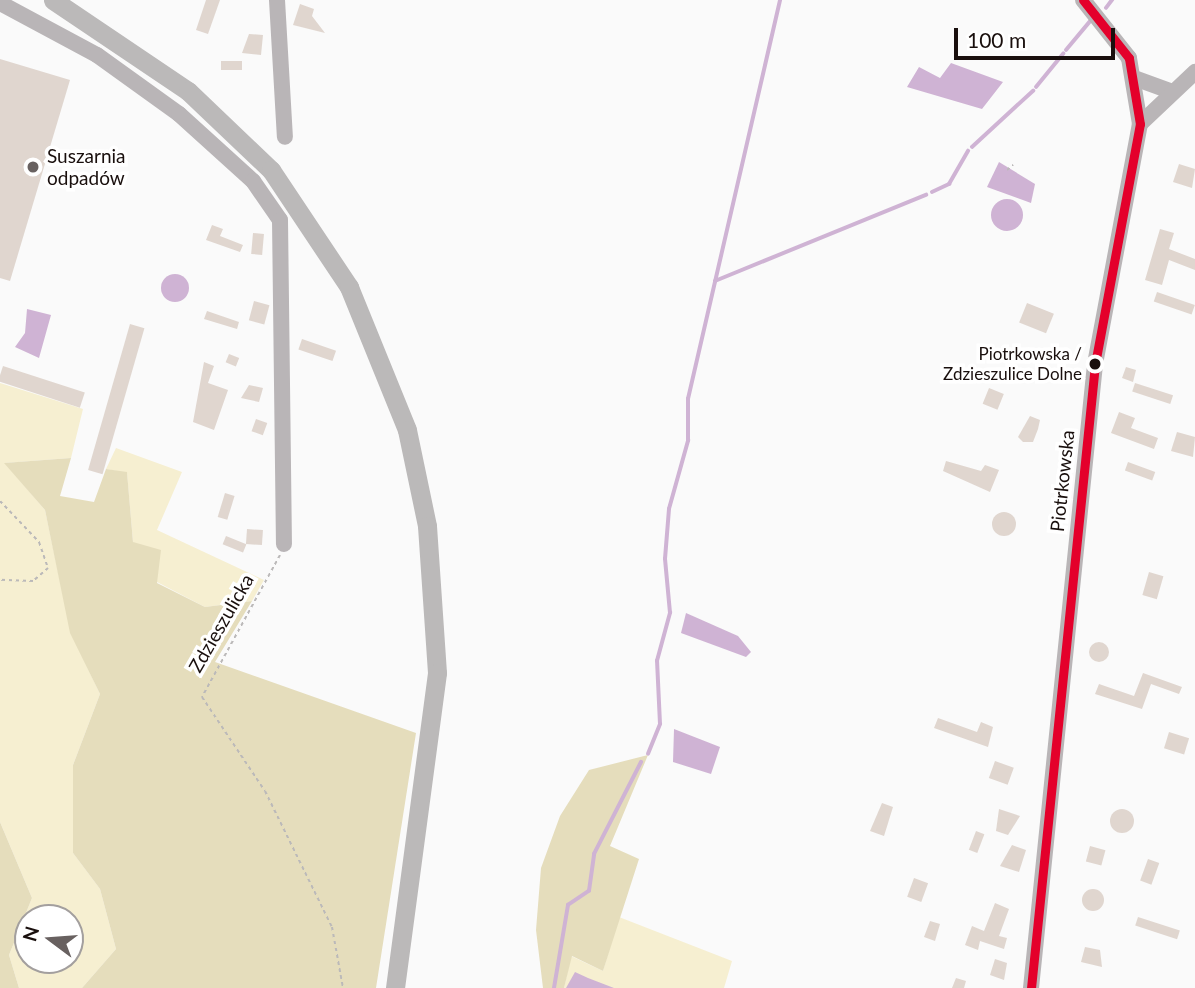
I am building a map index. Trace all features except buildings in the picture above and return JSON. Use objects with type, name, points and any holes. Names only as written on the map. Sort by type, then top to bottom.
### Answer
[{"type":"main road","points":[[53,0],[188,91],[271,170],[349,287],[407,430],[428,539],[437,673],[395,988]]},
{"type":"street","points":[[278,0],[285,137]]},
{"type":"street","name":"Piotrkowska","points":[[1031,988],[1095,364],[1140,124],[1137,79],[1119,39],[1083,0]]},
{"type":"street","points":[[0,3],[97,55],[214,143],[268,201],[284,244],[284,544]]},
{"type":"street","points":[[1140,124],[1195,72]]},
{"type":"street","points":[[1137,79],[1173,92]]},
{"type":"path","points":[[1007,170],[1013,164]]},
{"type":"path","points":[[0,501],[39,542],[48,568],[33,581],[0,580]]},
{"type":"path","name":"Zdzieszulicka","points":[[284,544],[269,585],[202,697],[265,791],[332,927],[343,988]]},
{"type":"shaded area","points":[[951,63],[1003,82],[982,109],[907,87],[919,67],[940,78]]},
{"type":"shaded area","points":[[999,162],[1035,184],[1031,203],[987,187]]},
{"type":"shaded area","points":[[1007,199],[1019,203],[1023,215],[1019,227],[1007,231],[995,227],[991,215],[995,203]]},
{"type":"shaded area","points":[[175,274],[185,278],[189,288],[185,298],[175,302],[165,298],[161,288],[165,278]]},
{"type":"shaded area","points":[[27,309],[51,315],[39,358],[15,347],[25,333]]},
{"type":"shaded area","points":[[0,383],[83,409],[71,458],[5,463],[45,510],[71,633],[100,694],[73,765],[73,853],[100,889],[116,949],[82,988],[19,988],[15,974],[84,974],[84,904],[30,904],[32,898],[0,822]]},
{"type":"shaded area","points":[[116,448],[182,472],[157,530],[264,580],[252,601],[205,607],[157,582],[133,542],[127,473],[106,469]]},
{"type":"shaded area","points":[[71,458],[60,496],[94,502],[106,469],[127,472],[133,542],[161,550],[157,583],[205,607],[252,601],[215,662],[416,733],[376,988],[82,988],[116,949],[100,889],[73,853],[73,765],[100,694],[70,633],[45,510],[4,463]]},
{"type":"shaded area","points":[[686,613],[738,636],[751,652],[746,657],[681,633]]},
{"type":"shaded area","points":[[674,729],[720,747],[711,774],[673,762]]},
{"type":"shaded area","points":[[648,755],[610,846],[639,859],[603,971],[572,956],[564,988],[543,988],[536,930],[541,868],[560,816],[589,770]]},
{"type":"shaded area","points":[[0,822],[32,898],[30,904],[14,904],[14,943],[9,955],[19,988],[0,988]]},
{"type":"shaded area","points":[[619,917],[732,961],[724,988],[564,988],[571,956],[603,971]]},
{"type":"shaded area","points":[[14,943],[14,972],[9,955]]},
{"type":"shaded area","points":[[575,972],[588,978],[614,988],[566,988]]},
{"type":"waterway","points":[[648,754],[660,724],[657,661],[670,613],[665,559],[669,509],[688,441],[688,399],[780,0]]},
{"type":"waterway","points":[[1106,8],[1112,0]]},
{"type":"waterway","points":[[1066,50],[1092,19]]},
{"type":"waterway","points":[[1036,87],[1063,54]]},
{"type":"waterway","points":[[972,147],[1033,91]]},
{"type":"waterway","points":[[932,192],[949,184],[968,151]]},
{"type":"waterway","points":[[715,281],[926,195]]},
{"type":"waterway","points":[[554,988],[568,905],[589,891],[594,854],[641,762]]},
{"type":"transit line","points":[[1031,988],[1095,364],[1140,124],[1129,58],[1083,0]]},
{"type":"place","name":"Suszarnia odpadów","points":[[33,167]]},
{"type":"place","name":"Piotrkowska / Zdzieszulice Dolne","points":[[1095,364]]}]
